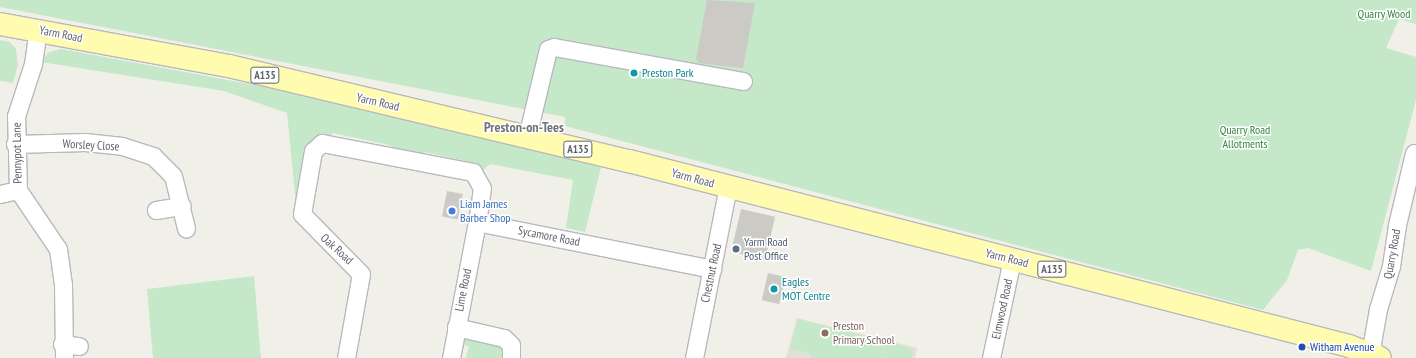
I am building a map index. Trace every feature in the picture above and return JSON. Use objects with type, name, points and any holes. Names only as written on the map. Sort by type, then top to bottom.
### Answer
[{"type":"main road","name":"Yarm Road","points":[[0,24],[229,66],[527,137],[1012,259],[1376,357]]},
{"type":"street","name":"Pennypot Lane","points":[[0,194],[18,190],[16,116],[32,64],[38,30]]},
{"type":"street","points":[[527,137],[548,49],[554,47],[743,81]]},
{"type":"street","name":"Worsley Close","points":[[16,144],[85,142],[122,146],[153,156],[173,176],[182,206],[186,228]]},
{"type":"street","name":"Oak Road","points":[[346,358],[361,274],[302,214],[311,163],[317,146],[328,142],[473,172],[482,188],[476,222]]},
{"type":"street","name":"Quarry Road","points":[[1376,357],[1372,343],[1378,309],[1392,266],[1397,225],[1414,153]]},
{"type":"street","name":"Chestnut Road","points":[[694,358],[728,187]]},
{"type":"street","points":[[18,190],[58,249],[63,284],[63,351],[79,346]]},
{"type":"street","points":[[156,210],[182,206]]},
{"type":"street","name":"Sycamore Road","points":[[476,222],[712,269]]},
{"type":"street","name":"Lime Road","points":[[451,358],[476,222]]},
{"type":"street","name":"Elmwood Road","points":[[991,358],[1012,259]]},
{"type":"street","points":[[456,327],[504,338],[511,345],[511,358]]},
{"type":"shaded area","name":"Preston Primary School","points":[[797,318],[917,348],[915,358],[786,358]]},
{"type":"green space","points":[[0,0],[1416,0],[1416,24],[1399,19],[1386,48],[1416,57],[1416,100],[1371,271],[1308,248],[1298,250],[1287,280],[1263,310],[565,126],[565,117],[0,7]]},
{"type":"green space","points":[[0,40],[10,42],[16,49],[18,65],[13,83],[0,81]]},
{"type":"green space","points":[[61,49],[309,95],[601,167],[585,232],[566,228],[573,180],[490,164],[483,170],[479,167],[476,169],[465,161],[425,152],[420,156],[399,151],[389,145],[333,133],[327,137],[316,137],[307,146],[296,204],[287,113],[224,91],[41,62],[49,52]]},
{"type":"green space","points":[[254,276],[261,358],[153,358],[147,289]]},
{"type":"green space","name":"Preston Primary School","points":[[798,319],[885,342],[882,358],[812,358],[808,352],[790,349]]},
{"type":"green space","points":[[461,335],[504,345],[504,358],[466,358],[469,346],[458,344]]},
{"type":"green space","points":[[886,342],[908,347],[913,352],[912,358],[883,358]]},
{"type":"building","points":[[707,0],[755,3],[743,68],[699,63],[696,59]]},
{"type":"building","points":[[447,191],[463,194],[458,220],[442,217]]},
{"type":"building","points":[[741,209],[775,217],[765,260],[731,252]]},
{"type":"building","name":"Eagles MOT Centre","points":[[768,273],[786,277],[779,304],[762,300]]},
{"type":"place","name":"Preston Park","points":[[634,73]]},
{"type":"place","name":"Liam James Barber Shop","points":[[452,211]]},
{"type":"place","name":"Yarm Road Post Office","points":[[736,249]]},
{"type":"place","name":"Eagles MOT Centre","points":[[774,289]]},
{"type":"place","name":"Preston Primary School","points":[[825,333]]},
{"type":"place","name":"Witham Avenue","points":[[1302,347]]},
{"type":"district","name":"Preston-on-Tees","points":[[524,127]]},
{"type":"park label","name":"Quarry Wood","points":[[1384,14]]},
{"type":"park label","name":"Quarry Road Allotments","points":[[1245,137]]}]
